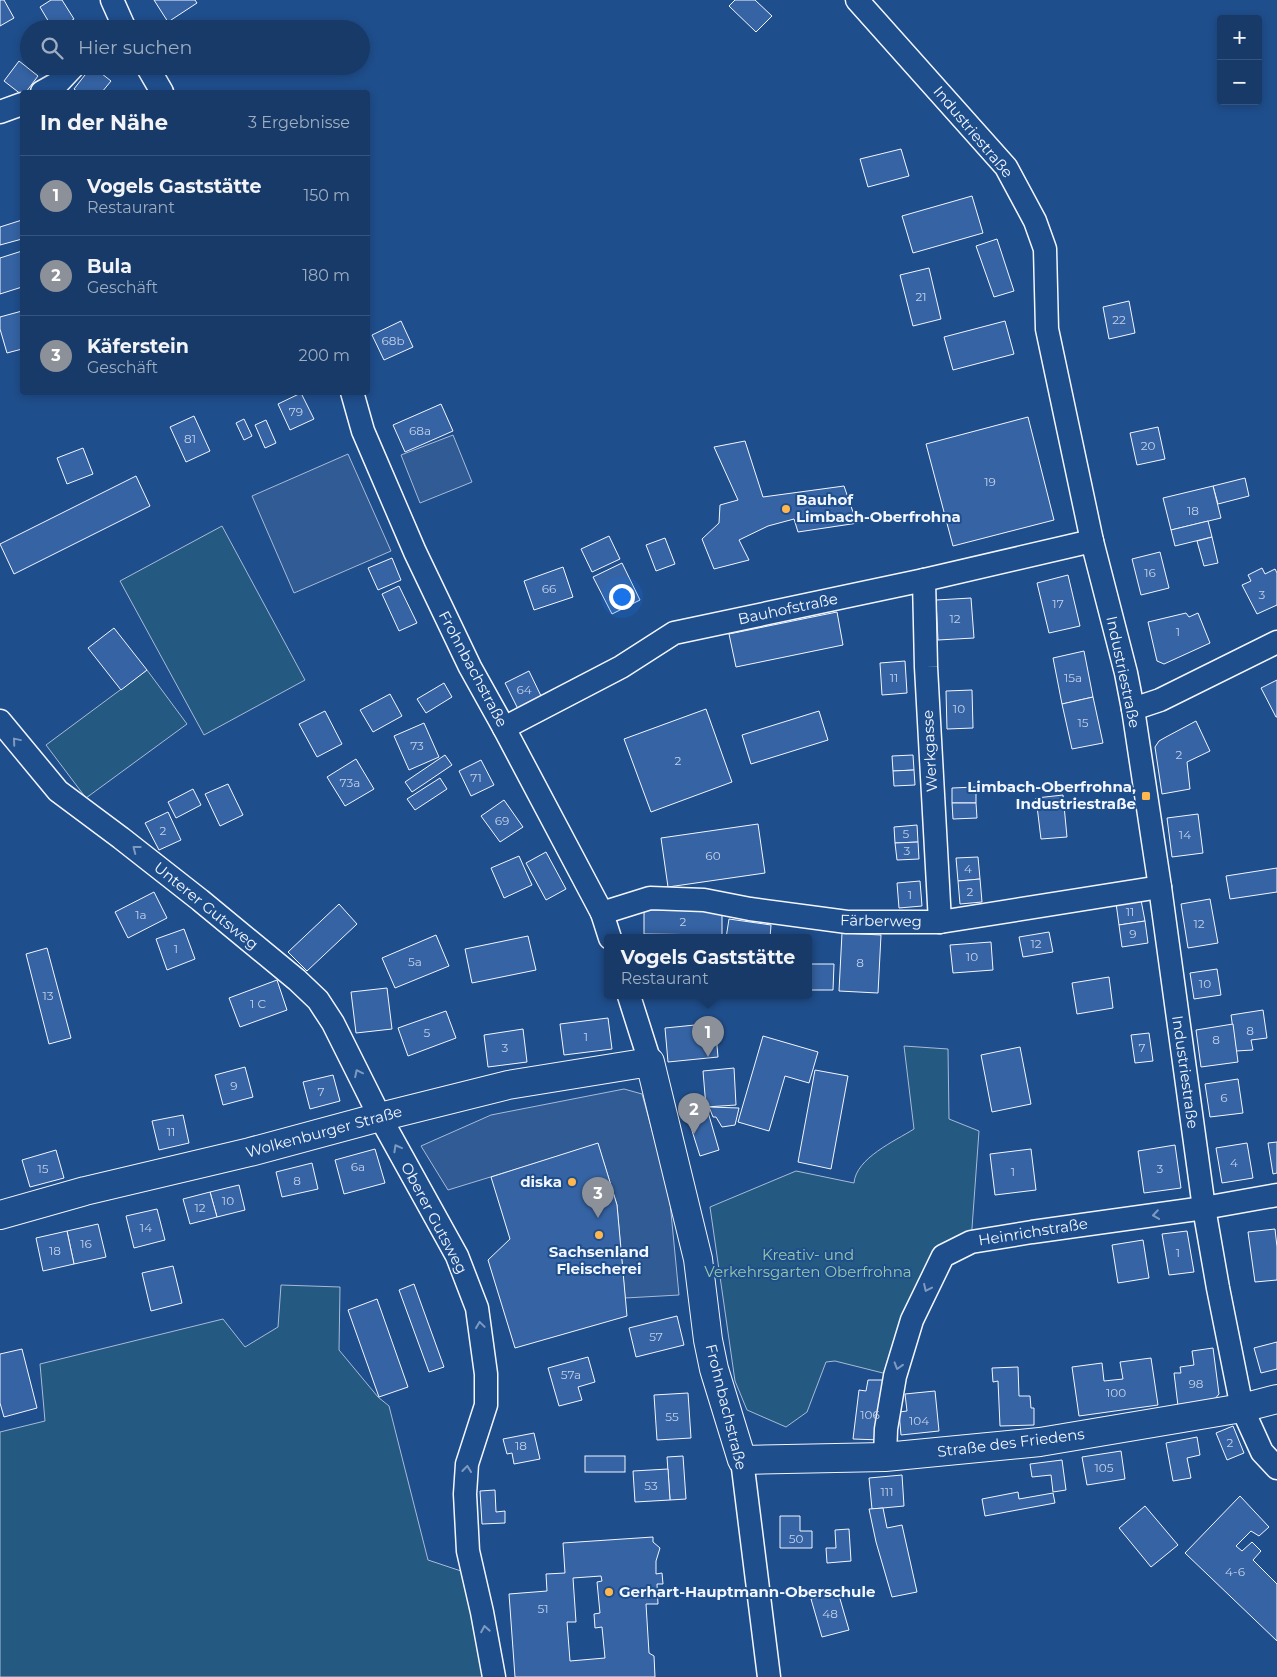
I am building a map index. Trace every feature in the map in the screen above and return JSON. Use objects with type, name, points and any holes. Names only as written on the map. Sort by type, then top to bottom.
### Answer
[{"type":"main road","name":"Wolkenburger Straße","points":[[0,1215],[85,1191],[250,1152],[508,1085],[650,1062]]},
{"type":"main road","name":"Frohnbachstraße","points":[[650,1062],[698,1259],[708,1340],[714,1369],[742,1460]]},
{"type":"main road","name":"Straße des Friedens","points":[[742,1460],[885,1457],[1040,1442],[1242,1408],[1277,1399]]},
{"type":"street","name":"Industriestraße","points":[[857,0],[1006,167],[1035,221],[1045,249],[1047,329],[1092,540],[1126,673],[1133,709],[1160,887],[1204,1208],[1242,1408],[1262,1452],[1277,1468]]},
{"type":"street","points":[[46,90],[58,83],[66,75]]},
{"type":"street","points":[[152,75],[161,90]]},
{"type":"street","points":[[0,112],[20,105]]},
{"type":"street","name":"Frohnbachstraße","points":[[353,395],[363,431],[415,552],[470,667],[602,913],[609,934]]},
{"type":"street","name":"Bauhofstraße","points":[[504,728],[621,667],[674,634],[924,580],[1092,540]]},
{"type":"street","name":"Werkgasse","points":[[924,580],[926,667],[940,922]]},
{"type":"street","points":[[1133,709],[1160,700],[1277,642]]},
{"type":"street","name":"Unterer Gutsweg","points":[[0,721],[58,792],[121,838],[200,900],[297,980],[318,1000],[333,1023],[380,1117]]},
{"type":"street","name":"Färberweg","points":[[602,913],[650,898],[704,900],[750,910],[847,922],[940,922],[1160,887]]},
{"type":"street","name":"Frohnbachstraße","points":[[630,999],[650,1062]]},
{"type":"street","name":"Oberer Gutsweg","points":[[380,1117],[457,1256],[478,1308],[486,1374],[486,1405],[467,1464],[465,1494],[468,1551],[494,1677]]},
{"type":"street","name":"Heinrichstraße","points":[[885,1457],[886,1429],[896,1376],[912,1320],[943,1256],[971,1242],[1204,1208],[1277,1195]]},
{"type":"street","name":"Frohnbachstraße","points":[[742,1460],[769,1677]]},
{"type":"green space","points":[[222,526],[305,680],[204,735],[120,581]]},
{"type":"green space","points":[[147,670],[187,724],[86,798],[46,745]]},
{"type":"green space","name":"Kreativ- und Verkehrsgarten Oberfrohna","points":[[904,1046],[948,1049],[949,1119],[979,1131],[971,1242],[943,1256],[895,1376],[835,1361],[826,1362],[807,1412],[786,1427],[747,1410],[735,1381],[710,1207],[796,1171],[854,1183],[856,1174],[869,1158],[914,1129]]},
{"type":"green space","points":[[281,1285],[340,1287],[339,1350],[378,1397],[389,1406],[428,1560],[473,1575],[494,1677],[0,1677],[0,1432],[45,1421],[40,1364],[223,1319],[245,1347],[278,1327]]},
{"type":"shaded area","points":[[453,435],[472,482],[420,503],[401,455]]},
{"type":"shaded area","points":[[348,454],[391,551],[294,593],[252,496]]},
{"type":"shaded area","points":[[624,1089],[642,1094],[669,1192],[679,1295],[625,1298],[617,1205],[598,1144],[448,1190],[421,1146],[491,1115]]},
{"type":"building","points":[[0,0],[4,0],[14,18],[0,26]]},
{"type":"building","points":[[51,0],[62,0],[74,19],[48,20],[40,7]]},
{"type":"building","points":[[154,0],[195,0],[197,3],[171,20],[167,20]]},
{"type":"building","points":[[735,0],[755,0],[772,16],[756,32],[729,6]]},
{"type":"building","points":[[19,61],[20,75],[38,76],[28,90],[20,90],[20,93],[4,81]]},
{"type":"building","points":[[85,75],[103,75],[111,81],[104,90],[74,89]]},
{"type":"building","points":[[901,149],[909,176],[868,187],[860,159]]},
{"type":"building","points":[[972,196],[983,233],[913,253],[902,216]]},
{"type":"building","points":[[20,221],[20,240],[0,245],[0,227]]},
{"type":"building","points":[[997,239],[1014,291],[994,297],[976,246]]},
{"type":"building","points":[[20,252],[20,288],[0,294],[0,258]]},
{"type":"building","points":[[929,268],[941,319],[913,326],[900,275]]},
{"type":"building","points":[[1129,301],[1135,333],[1109,339],[1103,307]]},
{"type":"building","points":[[20,312],[20,350],[7,353],[0,329],[0,317]]},
{"type":"building","points":[[401,321],[413,347],[384,360],[372,335]]},
{"type":"building","points":[[1005,321],[1014,354],[953,370],[944,337]]},
{"type":"building","points":[[297,395],[302,395],[314,419],[290,430],[278,404]]},
{"type":"building","points":[[441,404],[453,431],[405,452],[393,425]]},
{"type":"building","points":[[194,416],[210,451],[186,462],[170,427]]},
{"type":"building","points":[[1028,417],[1054,520],[953,546],[926,444]]},
{"type":"building","points":[[244,419],[252,436],[244,440],[236,423]]},
{"type":"building","points":[[266,420],[276,443],[265,448],[255,425]]},
{"type":"building","points":[[1158,427],[1165,459],[1137,465],[1130,433]]},
{"type":"building","name":"Bauhof Limbach-Oberfrohna","points":[[745,441],[763,497],[844,486],[858,523],[798,532],[794,519],[768,526],[739,540],[749,560],[714,569],[702,539],[719,523],[720,505],[738,500],[714,447]]},
{"type":"building","points":[[83,448],[93,474],[67,484],[57,458]]},
{"type":"building","points":[[136,476],[150,506],[14,574],[0,544]]},
{"type":"building","points":[[1245,478],[1249,496],[1218,504],[1213,486]]},
{"type":"building","points":[[1213,486],[1221,518],[1171,530],[1163,498]]},
{"type":"building","points":[[1208,521],[1212,537],[1175,546],[1171,530]]},
{"type":"building","points":[[609,536],[620,559],[592,572],[581,549]]},
{"type":"building","points":[[1212,537],[1218,563],[1204,566],[1197,541]]},
{"type":"building","points":[[665,538],[675,564],[656,571],[646,545]]},
{"type":"building","points":[[1160,552],[1169,588],[1141,595],[1132,559]]},
{"type":"building","points":[[392,558],[401,580],[378,590],[368,568]]},
{"type":"building","points":[[622,563],[640,600],[612,614],[593,577]]},
{"type":"building","points":[[563,567],[573,597],[534,610],[524,581]]},
{"type":"building","points":[[1262,568],[1265,574],[1275,569],[1277,573],[1277,605],[1257,614],[1242,585],[1251,581],[1248,575]]},
{"type":"building","points":[[1068,575],[1080,626],[1049,633],[1037,583]]},
{"type":"building","points":[[399,586],[417,623],[399,631],[382,594]]},
{"type":"building","points":[[971,598],[974,638],[938,640],[936,600]]},
{"type":"building","points":[[837,612],[843,645],[736,667],[729,634]]},
{"type":"building","points":[[1186,613],[1189,617],[1198,613],[1210,643],[1164,664],[1157,661],[1148,622]]},
{"type":"building","points":[[114,628],[147,670],[121,690],[88,648]]},
{"type":"building","points":[[1084,651],[1093,697],[1062,704],[1053,658]]},
{"type":"building","points":[[905,661],[907,693],[882,695],[880,663]]},
{"type":"building","points":[[529,671],[542,698],[518,709],[505,683]]},
{"type":"building","points":[[1277,680],[1277,717],[1276,717],[1261,688]]},
{"type":"building","points":[[444,683],[452,697],[426,713],[417,699]]},
{"type":"building","points":[[972,690],[973,728],[947,729],[946,691]]},
{"type":"building","points":[[390,694],[402,716],[373,732],[360,710]]},
{"type":"building","points":[[1093,697],[1103,743],[1072,749],[1062,704]]},
{"type":"building","points":[[706,709],[732,782],[651,812],[624,739]]},
{"type":"building","points":[[325,711],[342,744],[317,757],[299,724]]},
{"type":"building","points":[[819,711],[828,740],[751,764],[742,735]]},
{"type":"building","points":[[1196,721],[1210,751],[1187,762],[1190,789],[1162,794],[1155,747],[1159,741]]},
{"type":"building","points":[[424,723],[439,757],[409,770],[394,736]]},
{"type":"building","points":[[445,755],[452,765],[412,792],[405,782]]},
{"type":"building","points":[[913,755],[914,770],[893,771],[892,756]]},
{"type":"building","points":[[356,759],[374,789],[345,806],[327,777]]},
{"type":"building","points":[[481,760],[494,785],[471,796],[459,771]]},
{"type":"building","points":[[914,770],[915,785],[894,786],[893,771]]},
{"type":"building","points":[[440,778],[447,789],[415,810],[407,799]]},
{"type":"building","points":[[228,784],[243,815],[220,826],[205,794]]},
{"type":"building","points":[[976,787],[976,803],[952,803],[952,788]]},
{"type":"building","points":[[193,789],[201,805],[176,818],[168,802]]},
{"type":"building","points":[[1063,795],[1067,837],[1041,839],[1036,798]]},
{"type":"building","points":[[504,800],[523,827],[500,842],[481,816]]},
{"type":"building","points":[[952,803],[976,803],[977,818],[953,819]]},
{"type":"building","points":[[168,812],[181,840],[159,850],[145,823]]},
{"type":"building","points":[[1198,814],[1203,853],[1172,857],[1167,818]]},
{"type":"building","points":[[758,824],[765,873],[668,887],[661,838]]},
{"type":"building","points":[[917,825],[918,842],[895,843],[894,827]]},
{"type":"building","points":[[918,842],[919,859],[897,860],[895,843]]},
{"type":"building","points":[[546,852],[566,889],[546,900],[526,863]]},
{"type":"building","points":[[519,856],[532,885],[504,898],[491,868]]},
{"type":"building","points":[[978,857],[980,879],[958,881],[956,858]]},
{"type":"building","points":[[1277,868],[1277,892],[1230,899],[1226,876]]},
{"type":"building","points":[[980,879],[982,902],[960,904],[958,881]]},
{"type":"building","points":[[920,881],[922,906],[899,908],[897,883]]},
{"type":"building","points":[[154,892],[167,918],[128,938],[115,912]]},
{"type":"building","points":[[1210,899],[1218,943],[1188,948],[1181,904]]},
{"type":"building","points":[[1141,900],[1145,921],[1119,925],[1116,903]]},
{"type":"building","points":[[339,904],[357,924],[307,971],[288,952]]},
{"type":"building","points":[[644,910],[722,910],[722,934],[644,934]]},
{"type":"building","points":[[729,919],[771,925],[770,934],[727,934]]},
{"type":"building","points":[[1145,921],[1148,943],[1122,947],[1119,925]]},
{"type":"building","points":[[184,929],[195,959],[167,970],[156,939]]},
{"type":"building","points":[[1049,932],[1053,952],[1023,957],[1019,937]]},
{"type":"building","points":[[842,933],[881,935],[878,993],[839,991]]},
{"type":"building","points":[[436,935],[449,966],[395,988],[382,958]]},
{"type":"building","points":[[528,936],[536,970],[472,983],[465,949]]},
{"type":"building","points":[[991,942],[993,970],[953,973],[950,945]]},
{"type":"building","points":[[47,948],[71,1038],[49,1044],[26,954]]},
{"type":"building","points":[[812,964],[834,964],[833,990],[812,990]]},
{"type":"building","points":[[1217,969],[1221,995],[1194,999],[1190,973]]},
{"type":"building","points":[[1109,977],[1113,1008],[1077,1014],[1072,983]]},
{"type":"building","points":[[277,980],[287,1010],[240,1027],[229,998]]},
{"type":"building","points":[[387,988],[392,1029],[356,1033],[351,992]]},
{"type":"building","points":[[1263,1010],[1267,1038],[1251,1040],[1253,1050],[1236,1051],[1231,1015]]},
{"type":"building","points":[[446,1011],[456,1038],[408,1056],[398,1028]]},
{"type":"building","points":[[608,1018],[612,1049],[564,1055],[560,1024]]},
{"type":"building","points":[[715,1023],[718,1057],[668,1062],[665,1028]]},
{"type":"building","points":[[1233,1024],[1238,1062],[1201,1067],[1196,1030]]},
{"type":"building","points":[[523,1029],[527,1062],[488,1067],[484,1035]]},
{"type":"building","points":[[1149,1033],[1153,1061],[1135,1063],[1131,1035]]},
{"type":"building","points":[[763,1036],[818,1052],[809,1083],[785,1076],[769,1131],[738,1122]]},
{"type":"building","points":[[1020,1047],[1031,1104],[992,1112],[981,1055]]},
{"type":"building","points":[[245,1067],[253,1097],[223,1105],[215,1075]]},
{"type":"building","points":[[734,1068],[736,1105],[706,1107],[703,1071]]},
{"type":"building","points":[[815,1070],[848,1076],[831,1169],[798,1162]]},
{"type":"building","points":[[333,1075],[340,1101],[310,1109],[303,1082]]},
{"type":"building","points":[[1238,1079],[1243,1113],[1210,1117],[1205,1084]]},
{"type":"building","points":[[709,1107],[739,1108],[735,1125],[722,1127],[716,1117],[713,1117]]},
{"type":"building","points":[[708,1112],[719,1150],[700,1156],[688,1118]]},
{"type":"building","points":[[183,1115],[189,1143],[159,1150],[152,1121]]},
{"type":"building","points":[[1277,1142],[1277,1173],[1273,1174],[1268,1143]]},
{"type":"building","points":[[598,1143],[617,1205],[627,1316],[515,1348],[488,1260],[510,1239],[491,1177]]},
{"type":"building","points":[[1247,1143],[1253,1178],[1222,1183],[1216,1148]]},
{"type":"building","points":[[1175,1145],[1181,1188],[1144,1193],[1138,1151]]},
{"type":"building","points":[[375,1149],[385,1183],[344,1194],[335,1160]]},
{"type":"building","points":[[1031,1149],[1036,1190],[995,1195],[990,1154]]},
{"type":"building","points":[[56,1150],[64,1178],[30,1187],[22,1160]]},
{"type":"building","points":[[312,1163],[318,1189],[282,1197],[276,1172]]},
{"type":"building","points":[[239,1185],[245,1210],[217,1217],[210,1192]]},
{"type":"building","points":[[210,1192],[217,1217],[190,1224],[183,1199]]},
{"type":"building","points":[[157,1209],[165,1240],[134,1248],[126,1216]]},
{"type":"building","points":[[98,1224],[106,1257],[74,1264],[67,1231]]},
{"type":"building","points":[[1275,1229],[1277,1280],[1255,1282],[1248,1232]]},
{"type":"building","points":[[67,1231],[74,1264],[43,1271],[36,1238]]},
{"type":"building","points":[[1187,1231],[1194,1272],[1169,1275],[1162,1234]]},
{"type":"building","points":[[1143,1240],[1149,1278],[1118,1283],[1112,1245]]},
{"type":"building","points":[[173,1266],[182,1303],[151,1311],[142,1273]]},
{"type":"building","points":[[414,1284],[444,1367],[429,1372],[399,1290]]},
{"type":"building","points":[[377,1299],[408,1387],[379,1397],[348,1310]]},
{"type":"building","points":[[677,1316],[684,1345],[636,1357],[629,1328]]},
{"type":"building","points":[[1277,1342],[1277,1369],[1261,1373],[1254,1348]]},
{"type":"building","points":[[1213,1348],[1219,1394],[1214,1400],[1178,1406],[1174,1373],[1181,1373],[1180,1367],[1194,1365],[1192,1351]]},
{"type":"building","points":[[22,1349],[37,1408],[4,1417],[0,1403],[0,1354]]},
{"type":"building","points":[[588,1357],[595,1382],[578,1387],[582,1400],[559,1406],[548,1368]]},
{"type":"building","points":[[1151,1358],[1158,1405],[1079,1416],[1072,1367],[1102,1363],[1104,1381],[1123,1379],[1120,1362]]},
{"type":"building","points":[[1018,1367],[1019,1396],[1030,1396],[1031,1408],[1034,1408],[1034,1425],[1000,1426],[998,1381],[993,1382],[992,1368]]},
{"type":"building","points":[[868,1380],[888,1380],[881,1440],[853,1439],[859,1390],[866,1391]]},
{"type":"building","points":[[935,1391],[939,1431],[901,1435],[899,1412],[907,1411],[905,1394]]},
{"type":"building","points":[[688,1393],[691,1438],[657,1440],[654,1395]]},
{"type":"building","points":[[1233,1426],[1244,1453],[1227,1460],[1216,1433]]},
{"type":"building","points":[[534,1433],[540,1459],[514,1464],[512,1453],[507,1454],[503,1439]]},
{"type":"building","points":[[1197,1437],[1200,1455],[1187,1458],[1191,1478],[1173,1481],[1166,1443]]},
{"type":"building","points":[[1121,1451],[1125,1479],[1087,1485],[1082,1457]]},
{"type":"building","points":[[585,1456],[625,1456],[625,1472],[585,1472]]},
{"type":"building","points":[[683,1456],[686,1499],[670,1500],[667,1457]]},
{"type":"building","points":[[1062,1460],[1066,1490],[1053,1492],[1051,1475],[1032,1477],[1030,1464]]},
{"type":"building","points":[[668,1469],[670,1500],[635,1502],[633,1471]]},
{"type":"building","points":[[902,1475],[904,1506],[872,1509],[869,1478]]},
{"type":"building","points":[[495,1490],[496,1512],[505,1511],[505,1523],[482,1524],[480,1491]]},
{"type":"building","points":[[1018,1492],[1019,1499],[1053,1493],[1055,1503],[985,1516],[982,1499]]},
{"type":"building","points":[[1240,1496],[1269,1527],[1259,1536],[1251,1531],[1236,1546],[1242,1551],[1252,1542],[1261,1551],[1253,1560],[1277,1584],[1277,1641],[1185,1553]]},
{"type":"building","points":[[1145,1506],[1178,1545],[1151,1567],[1119,1528]]},
{"type":"building","points":[[883,1508],[887,1528],[902,1525],[917,1592],[892,1597],[876,1542],[869,1509]]},
{"type":"building","points":[[780,1516],[800,1516],[800,1531],[812,1531],[812,1548],[780,1548]]},
{"type":"building","points":[[849,1529],[851,1561],[827,1563],[826,1548],[836,1548],[835,1530]]},
{"type":"building","points":[[653,1537],[653,1542],[660,1548],[656,1561],[656,1574],[662,1573],[663,1584],[657,1584],[658,1604],[646,1604],[649,1653],[654,1656],[655,1677],[515,1677],[509,1594],[547,1591],[546,1574],[565,1573],[563,1543]],"holes":[[[601,1576],[602,1581],[597,1582],[600,1613],[594,1614],[595,1628],[602,1627],[605,1658],[570,1661],[567,1622],[576,1622],[573,1578]]]},
{"type":"building","points":[[838,1592],[849,1630],[822,1637],[811,1599]]},
{"type":"place","name":"Bauhof Limbach-Oberfrohna","points":[[786,509]]},
{"type":"place","name":"Limbach-Oberfrohna, Industriestraße","points":[[1146,796]]},
{"type":"place","name":"Vogels Gaststätte","points":[[708,1057]]},
{"type":"place","name":"Bula","points":[[694,1134]]},
{"type":"place","name":"diska","points":[[572,1182]]},
{"type":"place","name":"Käferstein","points":[[598,1218]]},
{"type":"place","name":"Sachsenland Fleischerei","points":[[599,1235]]},
{"type":"place","name":"Gerhart-Hauptmann-Oberschule","points":[[609,1592]]}]
